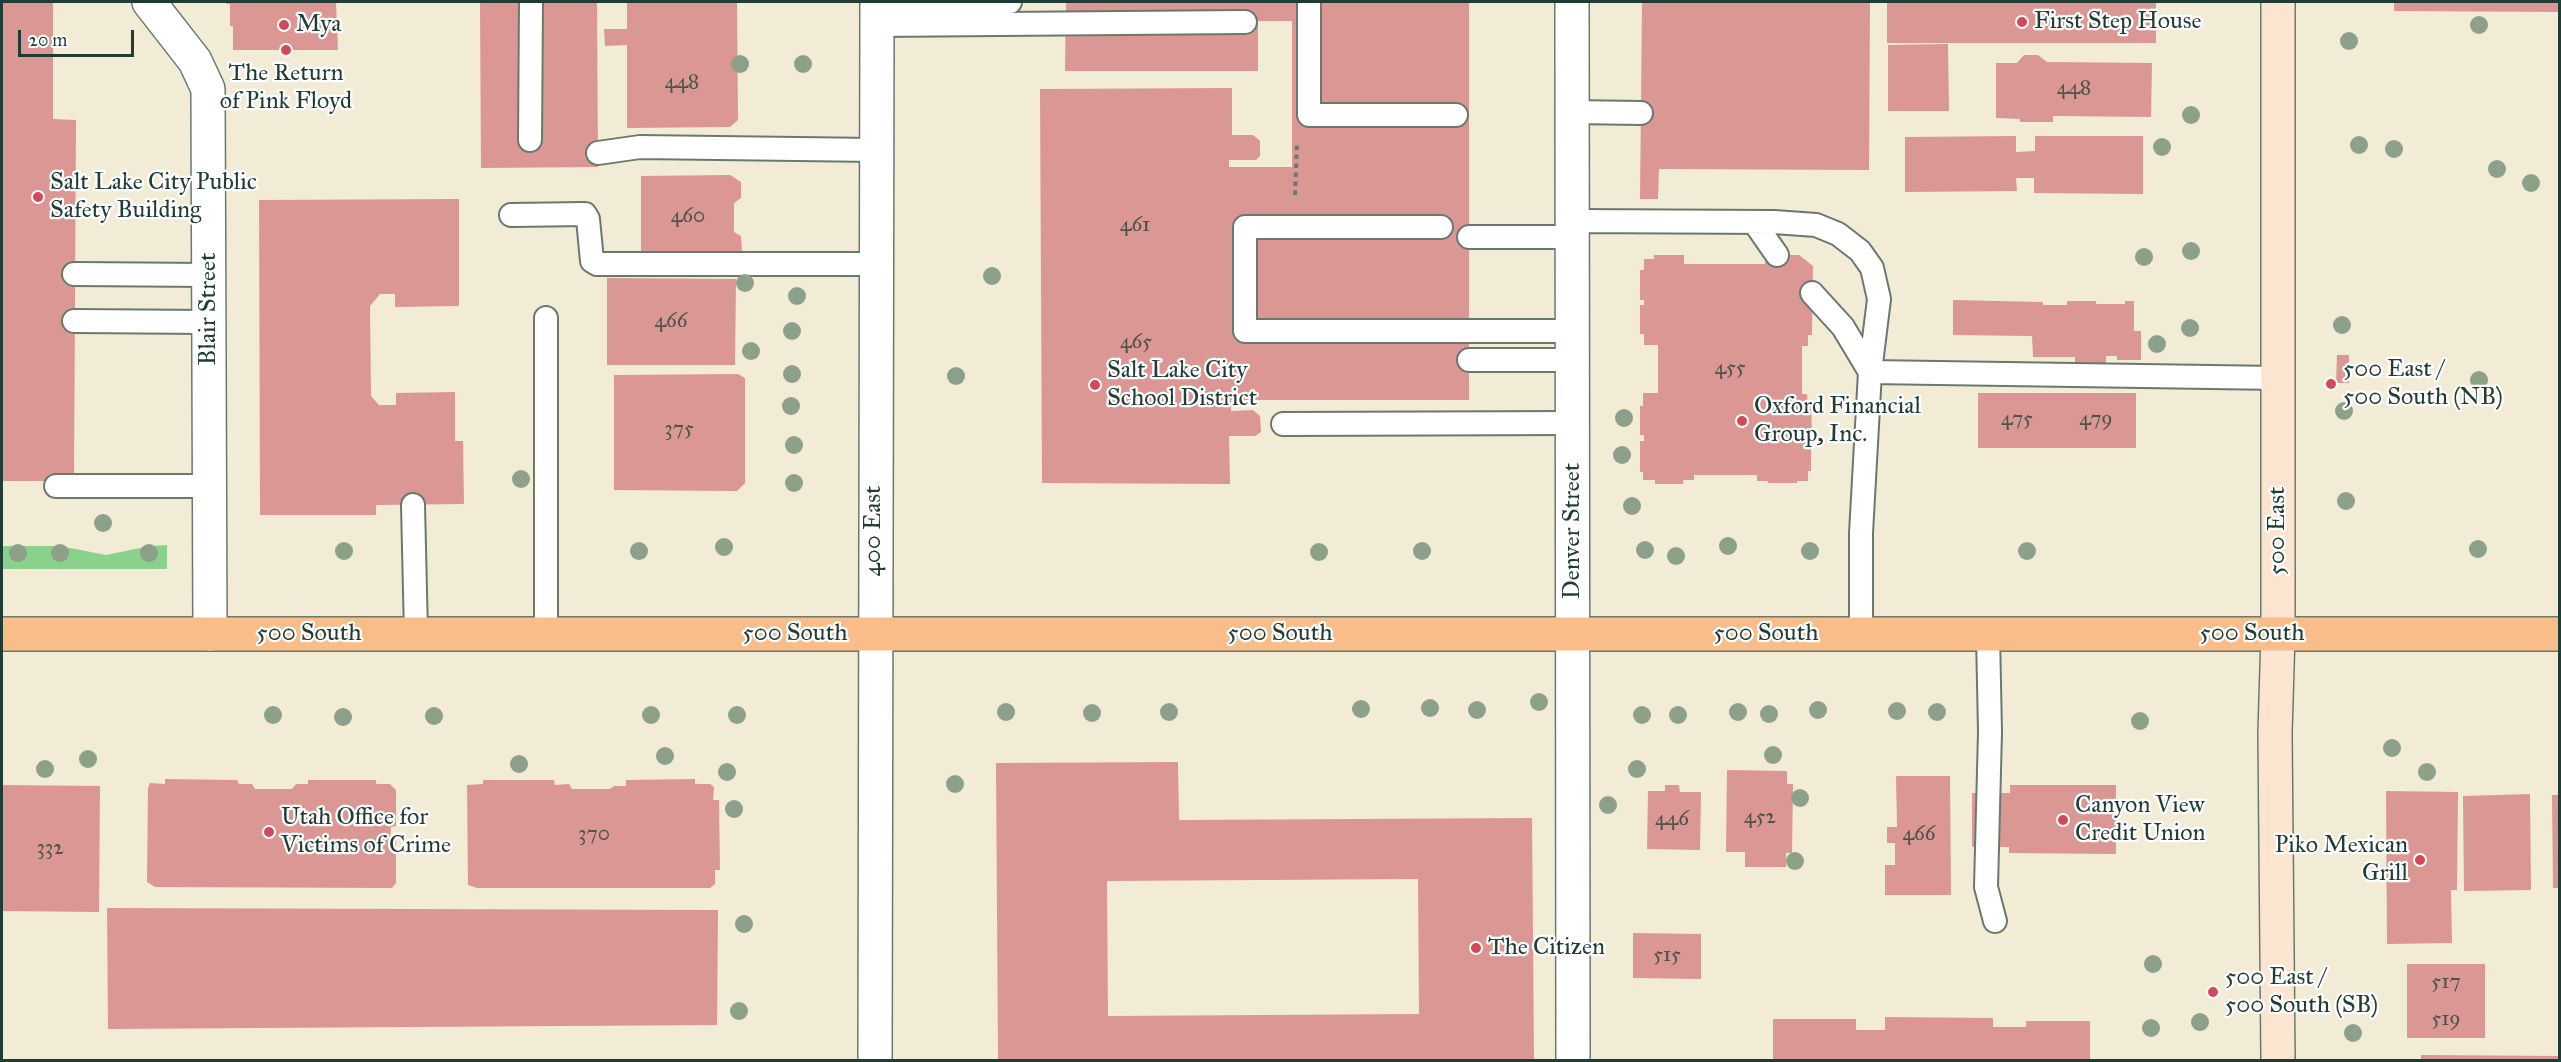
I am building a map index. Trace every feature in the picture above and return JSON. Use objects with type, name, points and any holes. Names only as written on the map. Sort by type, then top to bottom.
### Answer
[{"type":"main road","name":"500 South","points":[[2,634],[2559,634]]},
{"type":"street","name":"Blair Street","points":[[149,2],[195,61],[208,89],[210,634]]},
{"type":"street","name":"Denver Street","points":[[1572,2],[1573,1060]]},
{"type":"street","name":"500 East","points":[[2278,2],[2278,634],[2275,733],[2278,1060]]},
{"type":"street","name":"400 East","points":[[875,1060],[874,634],[877,10]]},
{"type":"lane","points":[[530,140],[531,2]]},
{"type":"lane","points":[[877,10],[1010,2]]},
{"type":"lane","points":[[1309,2],[1309,115],[1456,115]]},
{"type":"lane","points":[[877,10],[1245,22]]},
{"type":"lane","points":[[1572,112],[1641,113]]},
{"type":"lane","points":[[598,153],[640,147],[876,150]]},
{"type":"lane","points":[[511,215],[585,214],[588,219],[592,261],[597,264],[875,264]]},
{"type":"lane","points":[[1764,222],[1777,255]]},
{"type":"lane","points":[[1469,237],[1572,229],[1764,222],[1816,225],[1838,234],[1860,251],[1872,268],[1879,299],[1870,372],[1861,533],[1861,634]]},
{"type":"lane","points":[[1441,227],[1245,227],[1245,331],[1572,346]]},
{"type":"lane","points":[[74,274],[209,275]]},
{"type":"lane","points":[[1812,293],[1843,327],[1870,372]]},
{"type":"lane","points":[[546,318],[546,634]]},
{"type":"lane","points":[[74,321],[209,322]]},
{"type":"lane","points":[[1469,360],[1572,346]]},
{"type":"lane","points":[[1870,372],[2278,378]]},
{"type":"lane","points":[[1283,424],[1572,423]]},
{"type":"lane","points":[[56,486],[209,486]]},
{"type":"lane","points":[[413,505],[416,634]]},
{"type":"lane","points":[[1988,634],[1990,732],[1986,887],[1995,921]]},
{"type":"path","points":[[1295,227],[1298,137],[1309,115]]},
{"type":"green space","points":[[167,545],[167,569],[2,569],[2,546],[60,546],[106,555]]},
{"type":"building","name":"Salt Lake City Public Safety Building","points":[[2,2],[53,2],[53,119],[76,120],[74,481],[2,481]]},
{"type":"building","name":"Mya","points":[[226,2],[336,2],[338,50],[233,50],[230,4]]},
{"type":"building","points":[[480,2],[597,2],[598,167],[481,168]]},
{"type":"building","points":[[627,2],[737,2],[738,120],[730,127],[627,128],[627,45],[605,46],[604,29],[627,29]]},
{"type":"building","points":[[1066,2],[1469,2],[1469,400],[1231,400],[1231,411],[1253,410],[1260,416],[1261,432],[1255,436],[1229,436],[1230,484],[1042,483],[1040,89],[1232,88],[1232,135],[1253,135],[1260,141],[1260,156],[1256,160],[1229,160],[1229,167],[1292,167],[1292,21],[1258,21],[1258,71],[1065,71]]},
{"type":"building","points":[[1642,2],[1870,2],[1869,170],[1659,169],[1658,199],[1640,199]]},
{"type":"building","name":"First Step House","points":[[1887,2],[2156,2],[2156,43],[1887,43]]},
{"type":"building","points":[[2394,2],[2560,2],[2560,12],[2394,11]]},
{"type":"building","points":[[1948,44],[1949,111],[1888,111],[1888,45]]},
{"type":"building","points":[[2024,55],[2038,55],[2047,62],[2152,63],[2151,117],[2053,116],[2053,122],[2020,122],[2020,119],[1996,118],[1996,63],[2017,63]]},
{"type":"building","points":[[2016,136],[2016,152],[2035,151],[2035,136],[2143,136],[2143,194],[2034,193],[2034,178],[2016,178],[2017,191],[1905,192],[1905,137]]},
{"type":"building","points":[[730,175],[741,182],[741,198],[734,203],[734,232],[741,236],[742,252],[731,259],[641,259],[641,176]]},
{"type":"building","points":[[459,199],[459,306],[395,307],[395,294],[380,294],[370,306],[371,396],[379,405],[396,405],[396,393],[455,392],[455,441],[463,441],[464,504],[376,505],[376,515],[260,515],[259,200]]},
{"type":"building","points":[[1654,255],[1684,255],[1684,264],[1765,264],[1765,255],[1799,255],[1813,266],[1812,335],[1808,335],[1808,346],[1802,346],[1802,394],[1807,394],[1808,405],[1811,405],[1812,434],[1808,434],[1808,441],[1811,441],[1811,471],[1808,471],[1808,481],[1768,483],[1768,481],[1757,481],[1757,475],[1694,475],[1694,480],[1683,480],[1683,484],[1655,484],[1655,480],[1643,480],[1643,472],[1640,472],[1640,441],[1644,441],[1644,435],[1640,435],[1640,406],[1643,406],[1643,393],[1658,393],[1658,345],[1644,345],[1644,334],[1640,334],[1640,305],[1644,305],[1644,300],[1640,300],[1640,270],[1644,270],[1644,259],[1654,259]]},
{"type":"building","points":[[607,278],[736,279],[735,365],[607,365]]},
{"type":"building","points":[[1953,300],[2043,302],[2043,305],[2067,305],[2067,301],[2125,304],[2125,301],[2134,301],[2134,331],[2141,331],[2141,360],[2117,360],[2117,356],[2106,356],[2106,364],[2075,363],[2075,357],[2033,357],[2032,336],[1953,335]]},
{"type":"building","points":[[2337,355],[2349,355],[2349,383],[2336,383]]},
{"type":"building","points":[[738,374],[745,378],[745,483],[737,491],[614,490],[614,375]]},
{"type":"building","points":[[1978,393],[2136,393],[2136,448],[1978,448]]},
{"type":"building","name":"The Citizen","points":[[1178,762],[1179,820],[1532,818],[1534,1060],[998,1060],[996,763]],"holes":[[[1418,879],[1419,1014],[1108,1016],[1107,881]]]},
{"type":"building","points":[[1727,770],[1787,771],[1787,784],[1793,784],[1792,853],[1786,853],[1786,867],[1745,867],[1745,852],[1726,852]]},
{"type":"building","points":[[1896,776],[1950,776],[1951,895],[1885,895],[1885,865],[1895,865],[1895,843],[1887,843],[1887,827],[1897,827]]},
{"type":"building","points":[[165,779],[237,780],[239,784],[252,784],[255,789],[292,789],[296,784],[308,784],[308,780],[376,780],[376,784],[390,784],[396,790],[396,826],[391,827],[390,842],[396,841],[396,883],[392,888],[155,887],[147,882],[148,788],[150,783],[165,784]]},
{"type":"building","points":[[695,779],[695,784],[710,784],[714,787],[713,800],[719,800],[720,870],[715,870],[715,884],[710,888],[477,888],[468,885],[467,785],[483,784],[483,780],[554,780],[555,785],[569,784],[572,789],[610,789],[614,786],[626,786],[626,780]]},
{"type":"building","points":[[2,785],[100,786],[99,912],[2,911]]},
{"type":"building","points":[[1665,785],[1679,785],[1680,792],[1701,792],[1700,850],[1647,849],[1648,791],[1665,791]]},
{"type":"building","name":"Canyon View Credit Union","points":[[2010,785],[2116,785],[2116,854],[2009,853],[2009,847],[1972,847],[1972,793],[2010,793]]},
{"type":"building","points":[[2386,791],[2458,792],[2457,890],[2451,890],[2452,943],[2387,944]]},
{"type":"building","points":[[2530,794],[2531,890],[2464,891],[2463,796]]},
{"type":"building","points":[[2552,795],[2560,795],[2560,888],[2553,888]]},
{"type":"building","points":[[107,908],[718,910],[717,1025],[108,1029]]},
{"type":"building","points":[[1633,933],[1701,934],[1701,979],[1633,978]]},
{"type":"building","points":[[2407,964],[2485,964],[2485,1038],[2407,1038]]},
{"type":"building","points":[[1885,1017],[1993,1018],[1993,1027],[2026,1027],[2026,1021],[2090,1021],[2090,1060],[1773,1060],[1773,1019],[1856,1019],[1856,1030],[1885,1030]]},
{"type":"building","points":[[2421,1055],[2560,1056],[2560,1060],[2421,1060]]},
{"type":"place","name":"First Step House","points":[[2022,22]]},
{"type":"place","name":"Mya","points":[[284,25]]},
{"type":"place","name":"The Return of Pink Floyd","points":[[286,50]]},
{"type":"place","name":"Salt Lake City Public Safety Building","points":[[38,197]]},
{"type":"place","name":"500 East / 500 South (NB)","points":[[2331,384]]},
{"type":"place","name":"Salt Lake City School District","points":[[1095,385]]},
{"type":"place","name":"Oxford Financial Group, Inc.","points":[[1742,421]]},
{"type":"place","name":"Canyon View Credit Union","points":[[2063,820]]},
{"type":"place","name":"Utah Office for Victims of Crime","points":[[269,832]]},
{"type":"place","name":"Piko Mexican Grill","points":[[2420,860]]},
{"type":"place","name":"The Citizen","points":[[1476,948]]},
{"type":"place","name":"500 East / 500 South (SB)","points":[[2213,992]]}]
